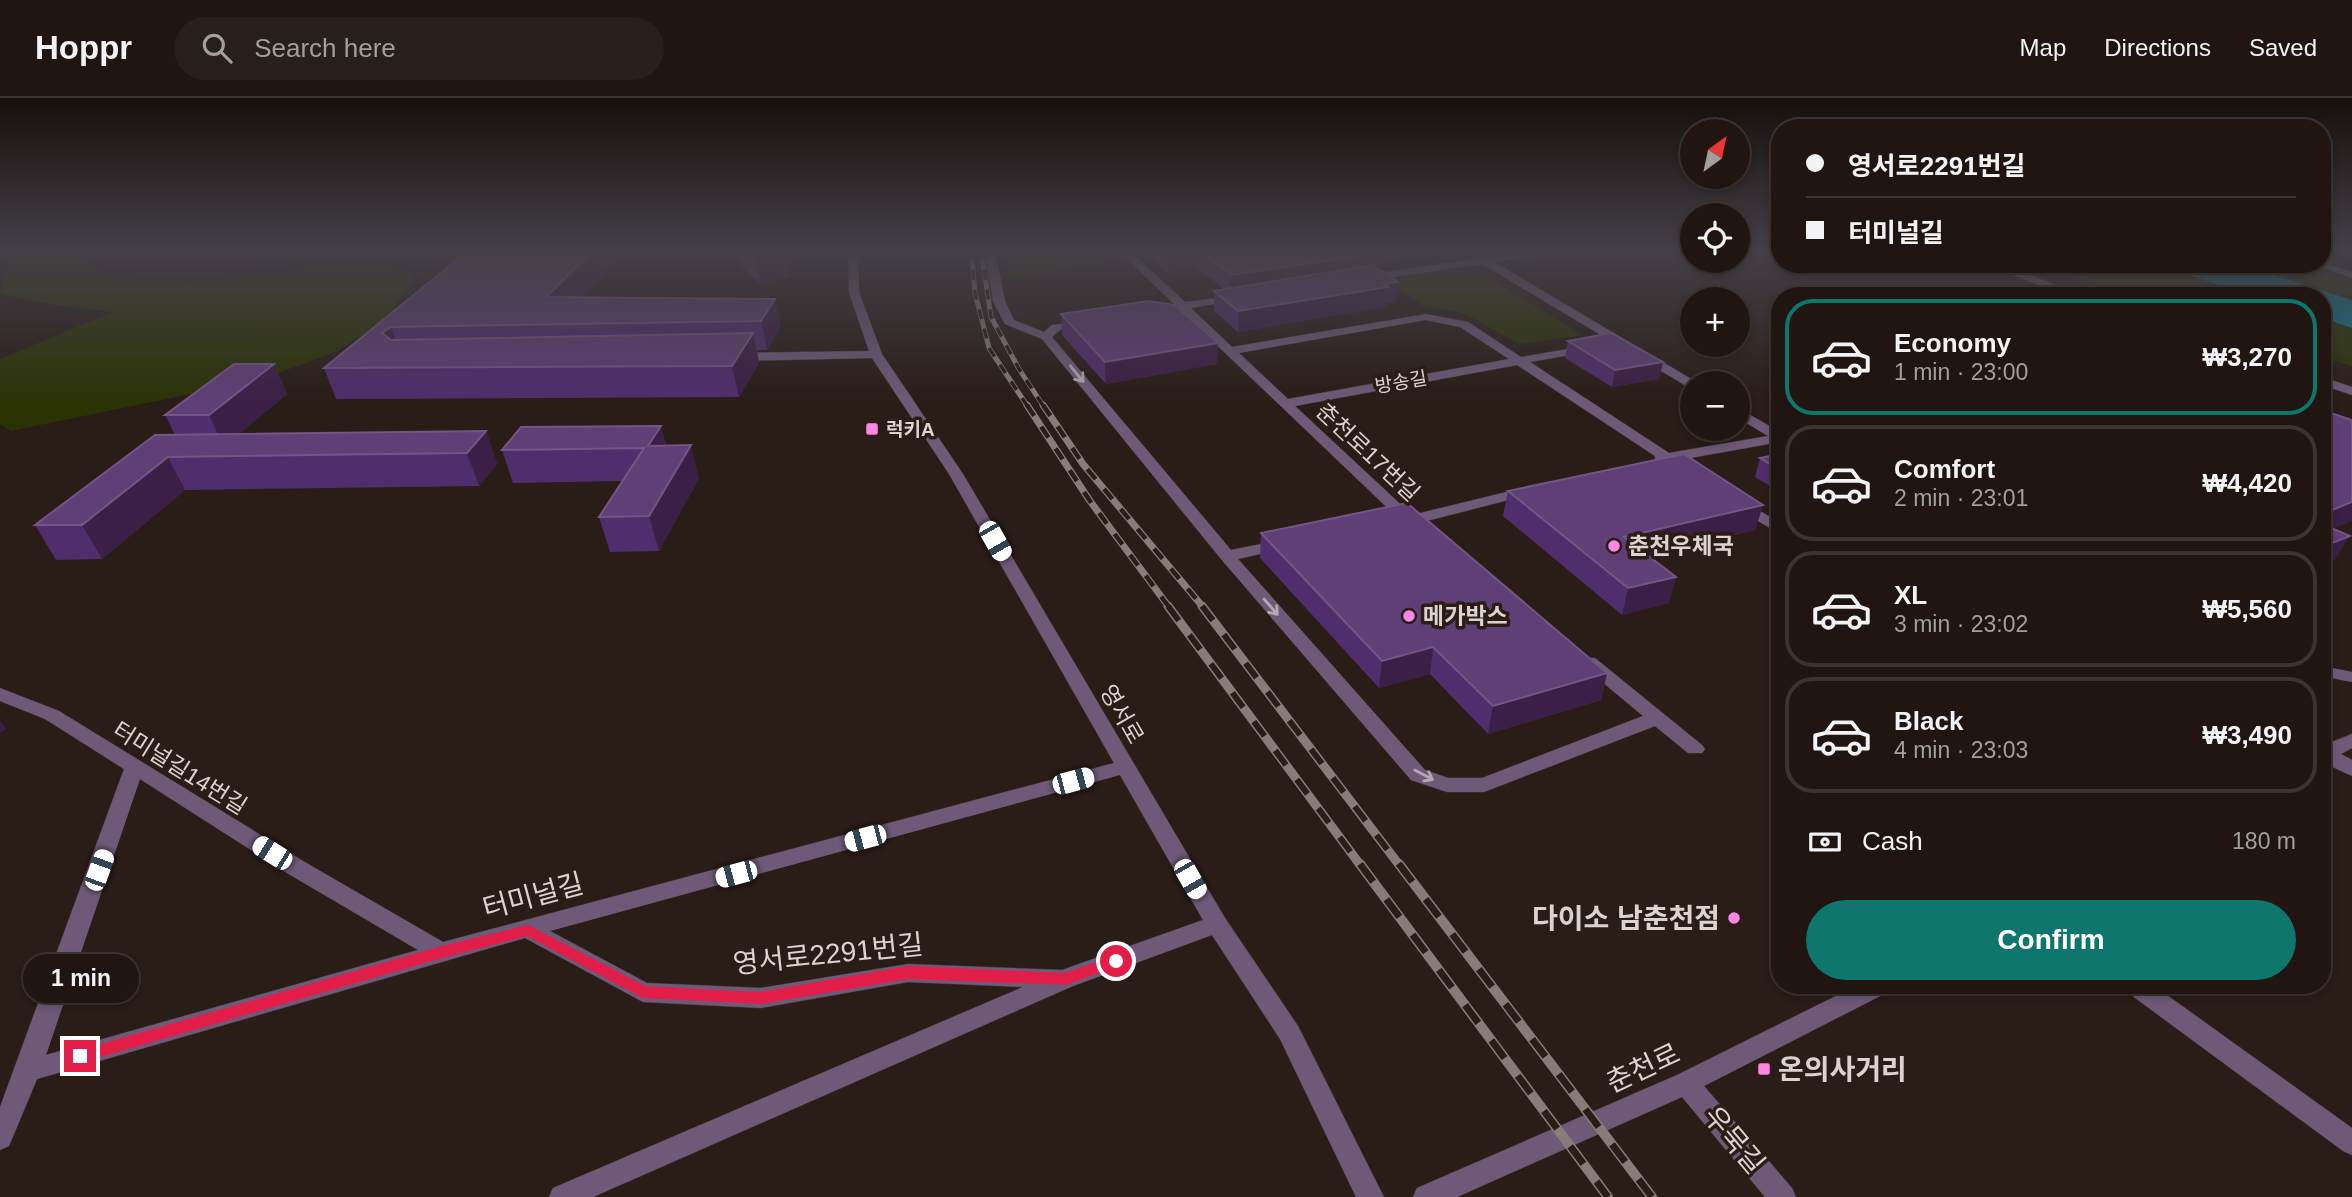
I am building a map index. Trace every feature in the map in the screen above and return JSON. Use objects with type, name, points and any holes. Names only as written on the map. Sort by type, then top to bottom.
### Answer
[{"type":"street","name":"영서로","points":[[857,301],[876,354],[956,474],[1217,924],[1289,1033],[1370,1197]]},
{"type":"street","points":[[999,301],[1009,322],[1046,337],[1227,556],[1418,775],[1447,785],[1484,785],[1659,717]]},
{"type":"street","name":"춘천로17번길","points":[[1178,301],[1283,404],[1408,520],[1430,537]]},
{"type":"street","points":[[1144,312],[1208,301]]},
{"type":"street","points":[[1554,301],[1680,377]]},
{"type":"street","points":[[1228,351],[1426,317],[1464,324],[1699,479]]},
{"type":"street","points":[[1046,337],[1056,327],[1094,321]]},
{"type":"street","name":"방송길","points":[[1283,404],[1622,341]]},
{"type":"street","points":[[724,357],[876,354]]},
{"type":"street","points":[[2331,384],[2352,391]]},
{"type":"street","points":[[1750,419],[1771,432]]},
{"type":"street","points":[[1638,464],[1771,439]]},
{"type":"street","points":[[1382,525],[1543,487]]},
{"type":"street","points":[[1722,493],[1771,523]]},
{"type":"street","points":[[1227,556],[1292,543]]},
{"type":"street","points":[[1572,648],[1695,749]]},
{"type":"street","points":[[2331,673],[2352,677]]},
{"type":"street","name":"터미널길14번길","points":[[0,694],[52,715],[134,769],[442,952]]},
{"type":"street","points":[[2331,750],[2352,740]]},
{"type":"street","points":[[2331,758],[2352,769]]},
{"type":"street","name":"터미널길","points":[[28,1071],[442,952],[1125,767]]},
{"type":"street","points":[[0,1138],[28,1071],[134,769]]},
{"type":"street","name":"영서로2291번길","points":[[563,1197],[1066,979],[1217,924]]},
{"type":"street","name":"영서로2291번길","points":[[528,930],[643,992],[761,998],[908,972],[1066,979]]},
{"type":"street","name":"춘천로","points":[[1427,1197],[1686,1083],[1862,994]]},
{"type":"street","points":[[2148,994],[2352,1143]]},
{"type":"street","name":"우묵길","points":[[1686,1083],[1782,1197]]},
{"type":"green space","points":[[36,301],[399,301],[390,316],[336,352],[259,380],[11,431],[0,424],[0,359],[113,312]]},
{"type":"green space","points":[[1416,301],[1527,301],[1583,335],[1519,344],[1464,313],[1424,307]]},
{"type":"green space","points":[[2331,322],[2352,328],[2352,366],[2331,360]]},
{"type":"water","points":[[2331,301],[2352,301],[2352,328],[2331,321]]},
{"type":"building","points":[[406,301],[774,301],[761,321],[391,327],[382,333],[391,340],[753,333],[732,366],[324,368]]},
{"type":"building","points":[[1147,301],[1174,305],[1218,343],[1105,362],[1061,314]]},
{"type":"building","points":[[1226,301],[1299,301],[1238,311]]},
{"type":"building","points":[[1611,333],[1663,362],[1615,370],[1568,341]]},
{"type":"building","points":[[234,364],[274,364],[209,415],[165,415]]},
{"type":"building","points":[[2331,413],[2352,420],[2352,502],[2331,510]]},
{"type":"building","points":[[661,426],[648,446],[691,445],[649,516],[599,517],[644,448],[502,450],[521,427]]},
{"type":"building","points":[[486,431],[467,453],[168,457],[82,525],[35,525],[155,435]]},
{"type":"building","points":[[1684,454],[1763,505],[1624,537],[1676,577],[1628,588],[1508,491]]},
{"type":"building","points":[[1771,456],[1771,465],[1760,458]]},
{"type":"building","name":"메가박스","points":[[1407,503],[1607,673],[1493,706],[1433,647],[1382,661],[1261,533]]},
{"type":"building","points":[[2331,528],[2350,536],[2331,543]]},
{"type":"railway","points":[[977,301],[989,348],[1028,407]]},
{"type":"railway","points":[[989,301],[991,317],[1019,369],[1044,407]]},
{"type":"railway","points":[[1027,405],[1090,501],[1169,607]]},
{"type":"railway","points":[[1043,405],[1083,464],[1203,607]]},
{"type":"railway","points":[[1168,606],[1361,866]]},
{"type":"railway","points":[[1202,606],[1400,866]]},
{"type":"railway","points":[[1360,864],[1608,1197]]},
{"type":"railway","points":[[1399,864],[1652,1197]]},
{"type":"place","name":"럭키A","points":[[872,429]]},
{"type":"place","name":"춘천우체국","points":[[1614,546]]},
{"type":"place","name":"메가박스","points":[[1409,616]]},
{"type":"place","name":"다이소 남춘천점","points":[[1734,918]]},
{"type":"place","name":"온의사거리","points":[[1764,1069]]},
{"type":"route","points":[[80,1056],[442,952],[528,930],[643,992],[737,997],[761,998],[908,972],[1066,979],[1116,961]]}]
